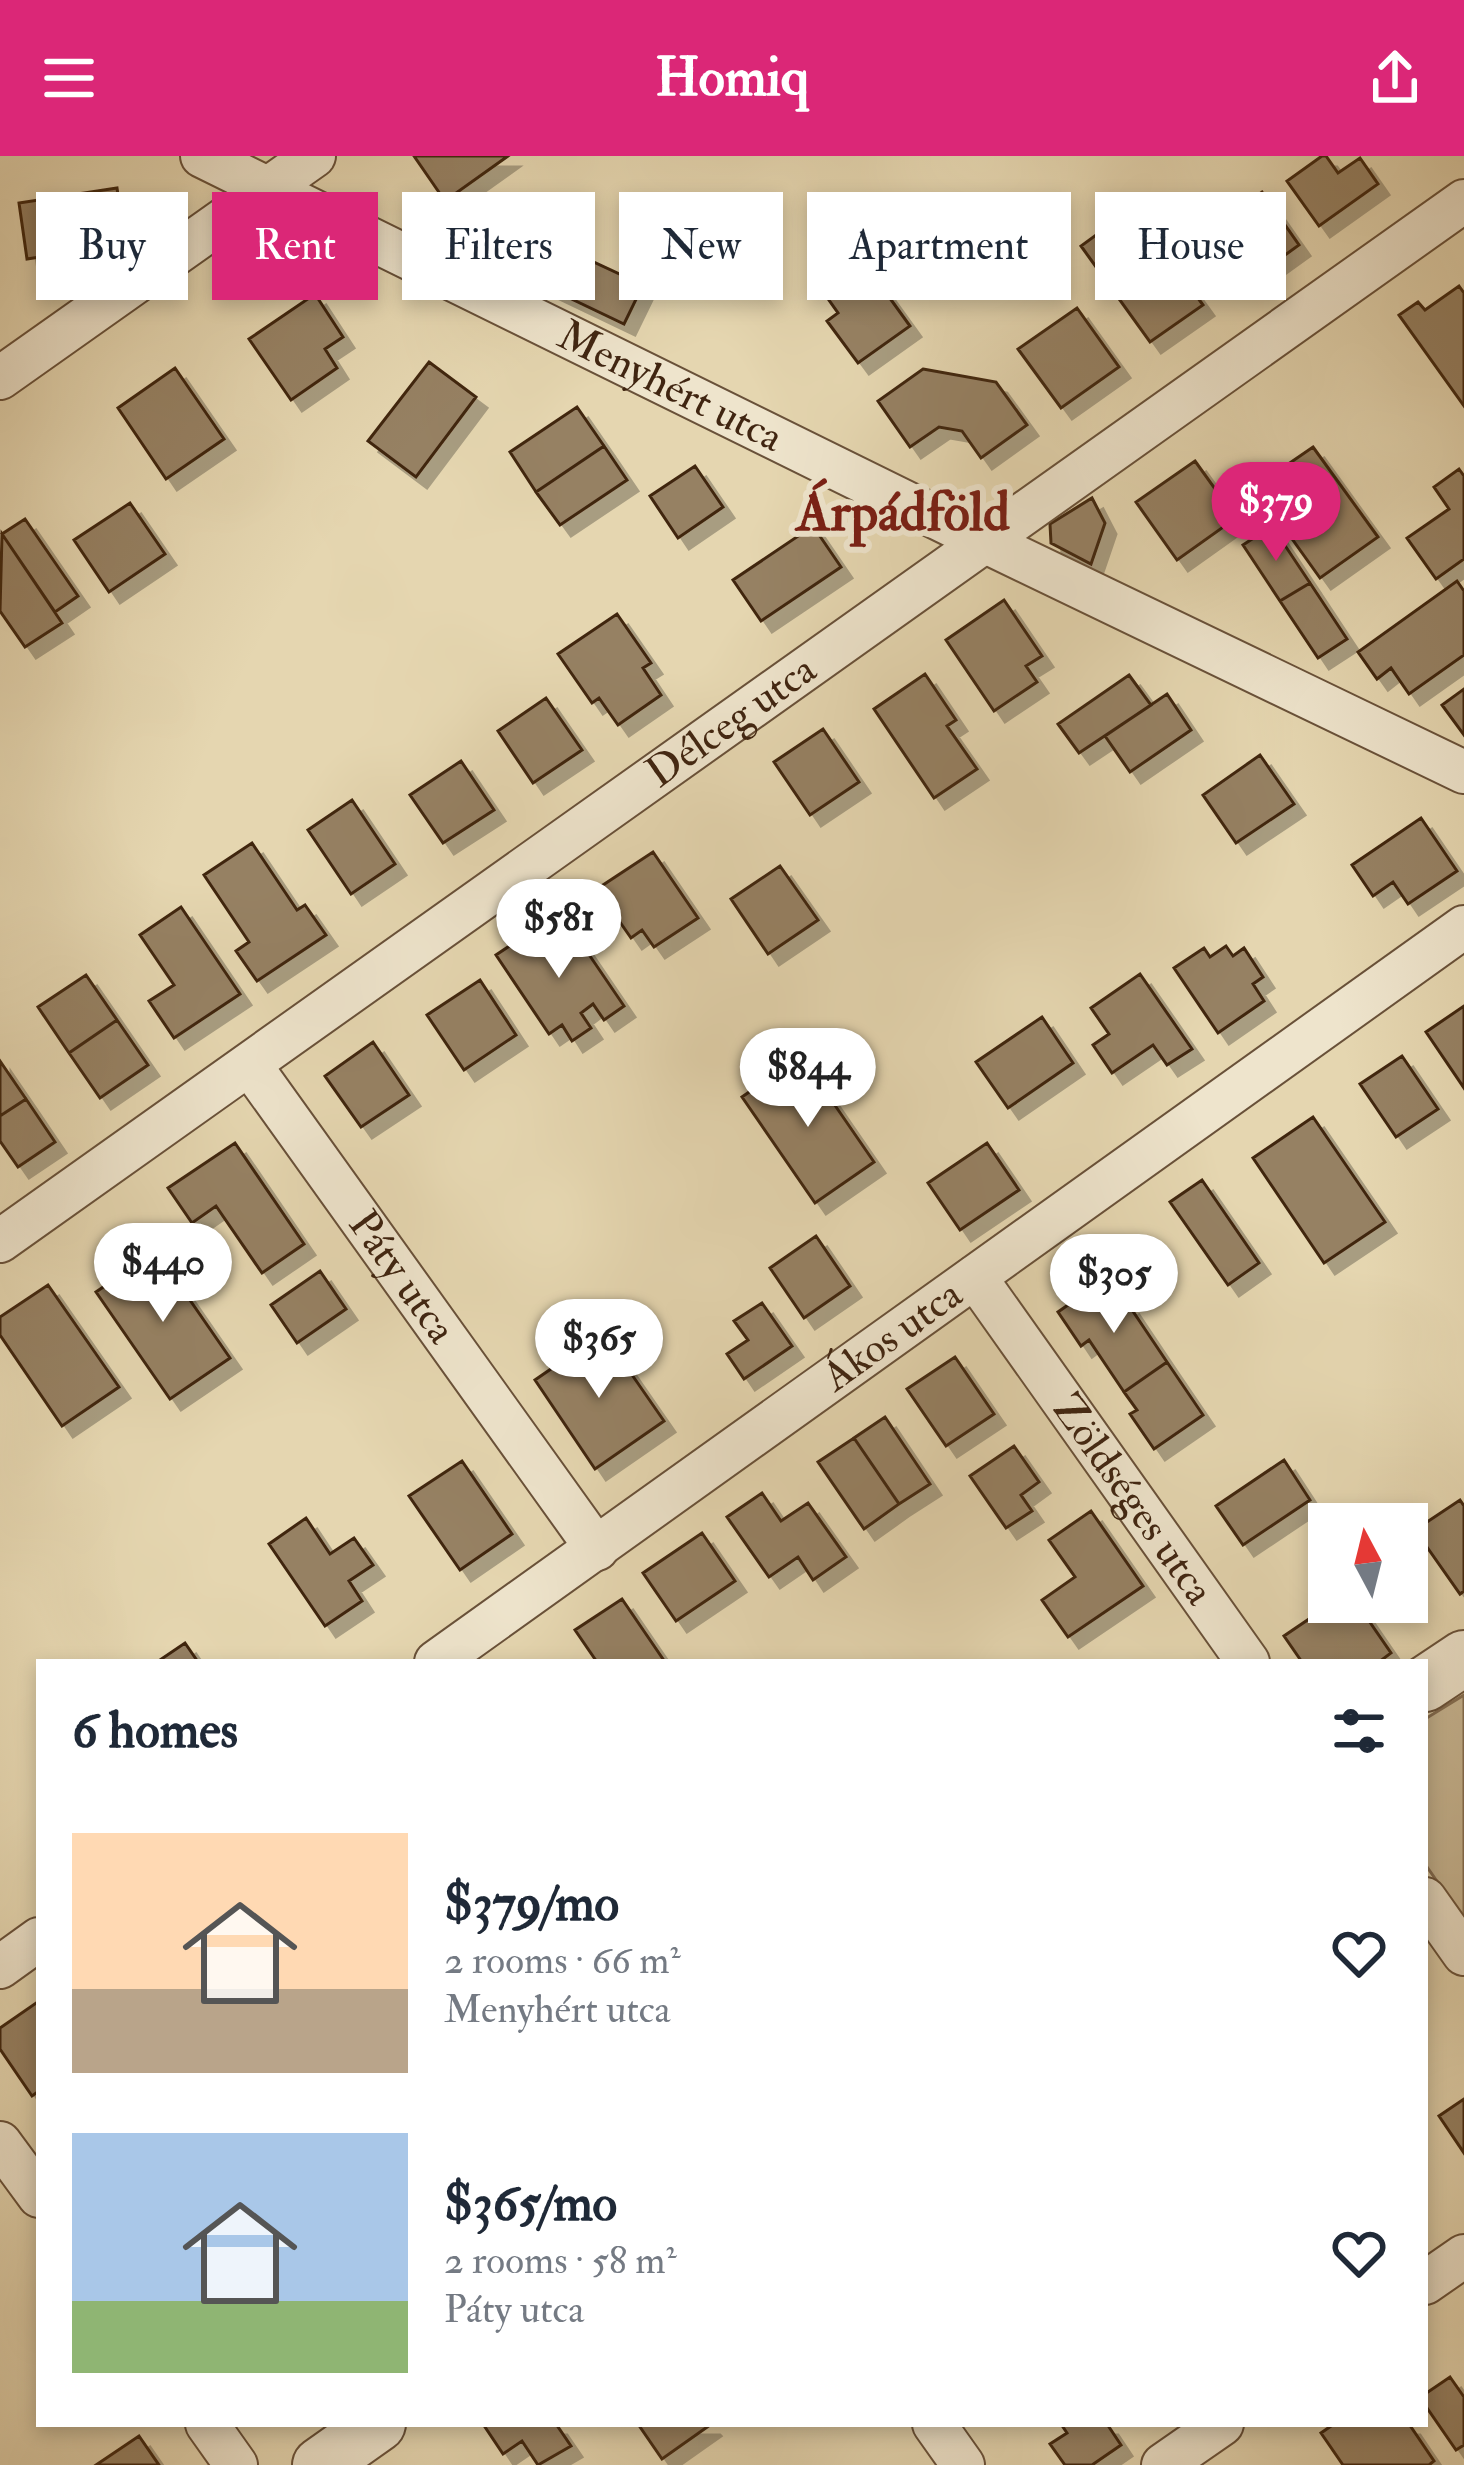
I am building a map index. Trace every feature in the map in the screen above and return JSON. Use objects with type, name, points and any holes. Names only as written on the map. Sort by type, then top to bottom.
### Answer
[{"type":"street","name":"Menyhért utca","points":[[202,156],[1464,772]]},
{"type":"street","points":[[0,378],[314,156]]},
{"type":"street","name":"Délceg utca","points":[[0,1241],[1464,201]]},
{"type":"street","name":"Ákos utca","points":[[440,1659],[1464,927]]},
{"type":"street","name":"Páty utca","points":[[250,1065],[597,1549]]},
{"type":"street","name":"Zöldséges utca","points":[[975,1277],[1246,1659]]},
{"type":"street","points":[[1428,1682],[1464,1658]]},
{"type":"street","points":[[1428,1903],[1464,1954]]},
{"type":"street","points":[[0,1967],[36,1942]]},
{"type":"street","points":[[0,2143],[36,2192]]},
{"type":"street","points":[[1428,2281],[1464,2256]]},
{"type":"street","points":[[209,2427],[236,2465]]},
{"type":"street","points":[[320,2465],[374,2427]]},
{"type":"street","points":[[936,2427],[963,2465]]},
{"type":"street","points":[[1162,2465],[1218,2427]]},
{"type":"shaded area","points":[[1464,1695],[1464,1920],[1428,1868],[1428,1717]]},
{"type":"building","points":[[414,156],[508,156],[458,192],[439,192]]},
{"type":"building","points":[[1322,156],[1338,173],[1360,158],[1378,184],[1319,226],[1287,181]]},
{"type":"building","points":[[36,200],[36,258],[27,259],[19,203]]},
{"type":"building","points":[[1286,226],[1299,245],[1286,254]]},
{"type":"building","points":[[1095,236],[1095,265],[1081,246]]},
{"type":"building","points":[[595,263],[619,274],[619,300],[636,300],[624,324],[574,300],[595,300]]},
{"type":"building","points":[[1459,286],[1464,293],[1464,406],[1399,315],[1418,302],[1425,310]]},
{"type":"building","points":[[306,300],[319,300],[343,337],[325,349],[337,368],[291,400],[249,339]]},
{"type":"building","points":[[829,300],[891,300],[910,326],[858,363],[827,321],[838,313]]},
{"type":"building","points":[[1120,300],[1199,300],[1203,305],[1150,342]]},
{"type":"building","points":[[1077,308],[1119,367],[1061,408],[1018,349]]},
{"type":"building","points":[[429,362],[476,397],[416,477],[368,441]]},
{"type":"building","points":[[175,368],[224,439],[166,479],[118,408]]},
{"type":"building","points":[[923,369],[996,382],[1027,425],[981,458],[962,431],[939,427],[910,447],[878,401]]},
{"type":"building","points":[[577,407],[604,446],[536,492],[510,452]]},
{"type":"building","points":[[604,446],[627,480],[560,525],[536,492]]},
{"type":"building","points":[[1313,447],[1378,537],[1320,578],[1255,487]]},
{"type":"building","points":[[1195,461],[1236,518],[1177,560],[1136,502]]},
{"type":"building","points":[[695,466],[723,507],[678,538],[650,496]]},
{"type":"building","points":[[1459,469],[1464,476],[1464,559],[1436,579],[1407,538],[1449,509],[1434,487]]},
{"type":"building","points":[[1092,498],[1105,523],[1091,564],[1051,543],[1050,524]]},
{"type":"building","points":[[130,503],[165,554],[109,592],[74,540]]},
{"type":"building","points":[[25,519],[78,596],[55,612],[2,534]]},
{"type":"building","points":[[813,526],[841,567],[761,621],[733,580]]},
{"type":"building","points":[[1272,526],[1310,583],[1280,601],[1243,545]]},
{"type":"building","points":[[2,534],[62,623],[25,647],[0,611]]},
{"type":"building","points":[[1457,581],[1464,591],[1464,655],[1409,694],[1391,668],[1377,679],[1358,652]]},
{"type":"building","points":[[1310,583],[1347,639],[1318,658],[1280,601]]},
{"type":"building","points":[[1004,600],[1042,656],[1026,666],[1037,682],[994,711],[946,640]]},
{"type":"building","points":[[617,614],[651,663],[643,668],[661,695],[618,725],[599,698],[592,703],[558,654]]},
{"type":"building","points":[[925,674],[956,720],[947,726],[977,769],[934,798],[874,709]]},
{"type":"building","points":[[1129,675],[1151,705],[1079,753],[1058,724]]},
{"type":"building","points":[[1464,689],[1464,735],[1442,705]]},
{"type":"building","points":[[1167,694],[1191,730],[1130,772],[1105,736]]},
{"type":"building","points":[[546,698],[582,750],[533,783],[498,731]]},
{"type":"building","points":[[823,729],[859,782],[810,815],[774,762]]},
{"type":"building","points":[[1260,755],[1294,804],[1236,843],[1203,795]]},
{"type":"building","points":[[461,761],[494,810],[443,843],[410,795]]},
{"type":"building","points":[[352,800],[395,864],[351,894],[308,830]]},
{"type":"building","points":[[1421,818],[1457,871],[1408,904],[1393,882],[1373,896],[1352,865]]},
{"type":"building","points":[[252,843],[297,910],[305,905],[326,935],[257,981],[236,951],[249,942],[204,875]]},
{"type":"building","points":[[653,852],[698,918],[654,947],[642,930],[631,938],[597,889]]},
{"type":"building","points":[[780,866],[818,920],[768,954],[731,899]]},
{"type":"building","points":[[181,907],[240,994],[174,1038],[149,1001],[174,985],[140,935]]},
{"type":"building","points":[[544,923],[559,945],[575,934],[624,1006],[604,1020],[593,1004],[581,1013],[591,1028],[572,1041],[562,1025],[549,1034],[496,955]]},
{"type":"building","points":[[1226,946],[1233,956],[1244,948],[1263,977],[1253,984],[1264,1001],[1218,1033],[1174,968],[1204,948],[1210,957]]},
{"type":"building","points":[[1140,974],[1192,1049],[1167,1065],[1153,1045],[1112,1073],[1093,1045],[1109,1034],[1091,1008]]},
{"type":"building","points":[[86,975],[117,1020],[69,1053],[38,1007]]},
{"type":"building","points":[[480,980],[516,1035],[464,1070],[427,1015]]},
{"type":"building","points":[[1464,1006],[1464,1088],[1426,1032]]},
{"type":"building","points":[[1042,1017],[1073,1063],[1008,1108],[976,1062]]},
{"type":"building","points":[[117,1020],[148,1065],[100,1098],[69,1053]]},
{"type":"building","points":[[373,1042],[409,1095],[361,1127],[325,1076]]},
{"type":"building","points":[[801,1056],[874,1162],[815,1203],[742,1097]]},
{"type":"building","points":[[1402,1056],[1438,1109],[1396,1137],[1360,1084]]},
{"type":"building","points":[[0,1061],[26,1099],[0,1116]]},
{"type":"building","points":[[26,1099],[55,1142],[18,1167],[0,1141],[0,1116]]},
{"type":"building","points":[[1313,1117],[1385,1222],[1324,1263],[1253,1158]]},
{"type":"building","points":[[235,1143],[304,1244],[262,1273],[216,1206],[192,1223],[168,1188]]},
{"type":"building","points":[[987,1143],[1019,1190],[960,1230],[928,1183]]},
{"type":"building","points":[[1202,1180],[1259,1263],[1228,1285],[1170,1202]]},
{"type":"building","points":[[816,1236],[850,1286],[804,1318],[770,1268]]},
{"type":"building","points":[[156,1251],[230,1358],[170,1399],[96,1292]]},
{"type":"building","points":[[320,1271],[346,1309],[297,1343],[271,1305]]},
{"type":"building","points":[[1101,1282],[1120,1310],[1128,1304],[1167,1362],[1124,1392],[1089,1340],[1081,1346],[1058,1312]]},
{"type":"building","points":[[48,1285],[119,1387],[62,1426],[0,1335],[0,1317]]},
{"type":"building","points":[[762,1303],[792,1346],[744,1379],[727,1354],[748,1340],[734,1321]]},
{"type":"building","points":[[603,1333],[664,1421],[595,1469],[535,1380]]},
{"type":"building","points":[[955,1357],[994,1414],[946,1446],[907,1389]]},
{"type":"building","points":[[1167,1362],[1203,1415],[1154,1449],[1130,1414],[1137,1410],[1124,1392]]},
{"type":"building","points":[[885,1417],[930,1484],[899,1504],[854,1438]]},
{"type":"building","points":[[854,1438],[899,1504],[864,1529],[818,1462]]},
{"type":"building","points":[[1014,1446],[1039,1482],[1021,1495],[1032,1511],[1006,1528],[970,1476]]},
{"type":"building","points":[[1284,1460],[1310,1500],[1243,1545],[1216,1506]]},
{"type":"building","points":[[462,1461],[512,1534],[460,1570],[409,1496]]},
{"type":"building","points":[[762,1493],[781,1521],[808,1503],[846,1557],[813,1580],[798,1557],[769,1577],[727,1517]]},
{"type":"building","points":[[1460,1500],[1464,1506],[1464,1591],[1460,1594],[1428,1548],[1428,1521]]},
{"type":"building","points":[[1091,1511],[1143,1586],[1068,1637],[1042,1600],[1075,1577],[1049,1540]]},
{"type":"building","points":[[306,1518],[330,1554],[354,1538],[373,1565],[349,1581],[362,1601],[325,1626],[269,1544]]},
{"type":"building","points":[[702,1533],[735,1581],[676,1621],[643,1573]]},
{"type":"building","points":[[622,1599],[663,1659],[595,1659],[575,1630]]},
{"type":"building","points":[[1308,1620],[1370,1623],[1391,1653],[1383,1659],[1300,1659],[1284,1636]]},
{"type":"building","points":[[185,1643],[196,1659],[161,1659]]},
{"type":"building","points":[[36,2003],[36,2093],[32,2096],[0,2049],[0,2028]]},
{"type":"building","points":[[1464,2099],[1464,2153],[1439,2116]]},
{"type":"building","points":[[1450,2377],[1464,2397],[1464,2445],[1456,2450],[1428,2409],[1428,2392]]},
{"type":"building","points":[[485,2427],[558,2427],[571,2446],[538,2465],[522,2441],[503,2454]]},
{"type":"building","points":[[640,2427],[707,2427],[662,2459]]},
{"type":"building","points":[[1063,2427],[1109,2427],[1121,2445],[1092,2465],[1065,2465],[1050,2444],[1067,2433]]},
{"type":"building","points":[[1330,2427],[1411,2427],[1434,2461],[1429,2465],[1343,2465],[1321,2433]]},
{"type":"building","points":[[139,2436],[159,2465],[96,2465]]},
{"type":"district","name":"Árpádföld","points":[[903,513]]}]
